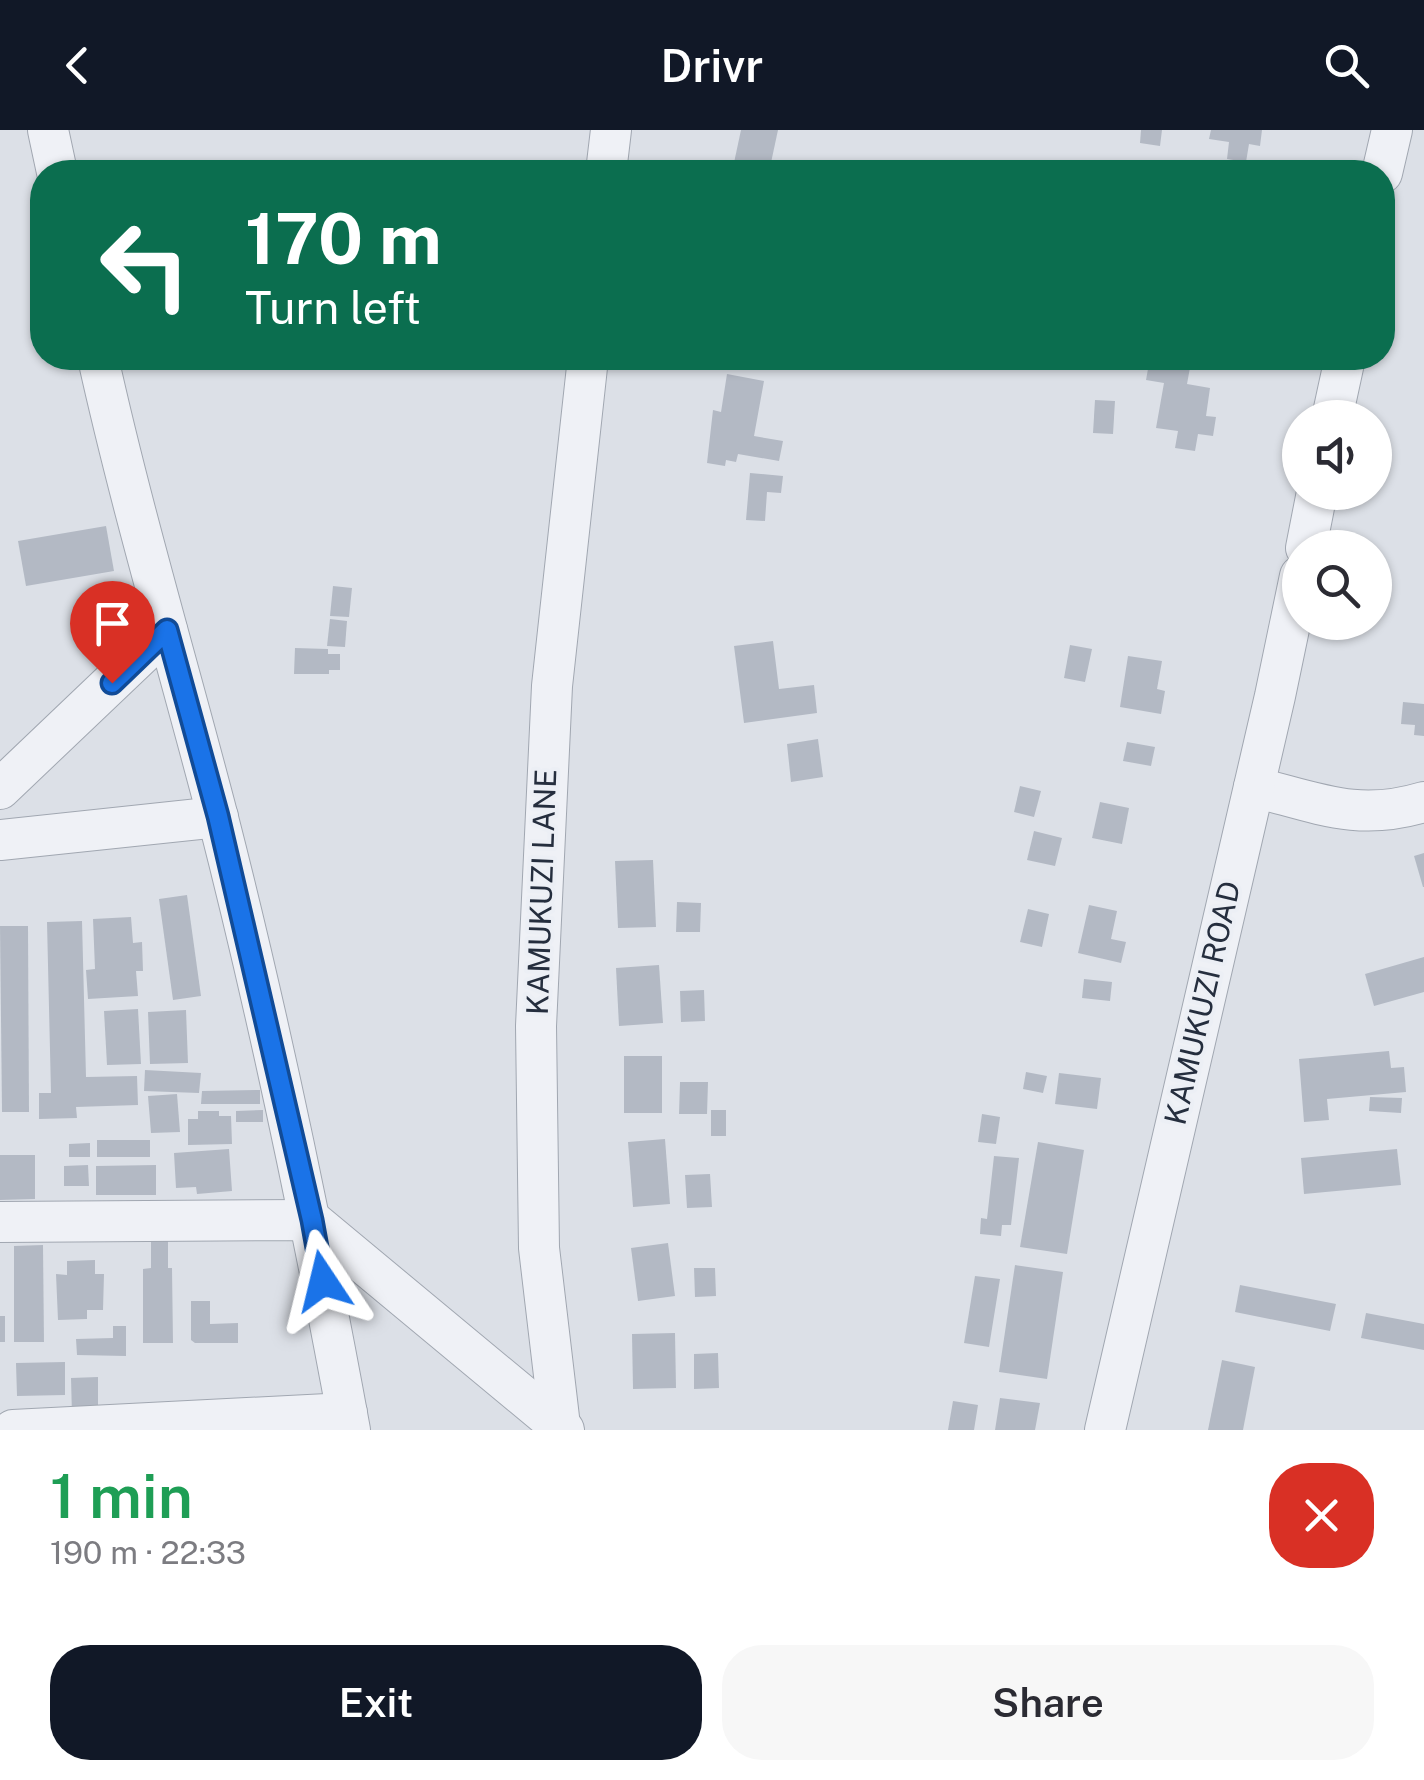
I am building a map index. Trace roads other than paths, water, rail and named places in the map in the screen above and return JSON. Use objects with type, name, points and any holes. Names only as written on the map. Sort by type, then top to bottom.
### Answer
[{"type":"street","points":[[48,130],[54,160]]},
{"type":"street","points":[[607,160],[610,130]]},
{"type":"street","points":[[1385,160],[1392,130]]},
{"type":"street","points":[[13,1430],[348,1422],[312,1220],[218,816],[143,544],[101,370]]},
{"type":"street","name":"KAMUKUZI LANE","points":[[562,1428],[539,1248],[536,1026],[552,686],[587,370]]},
{"type":"street","points":[[1336,400],[1342,370]]},
{"type":"street","points":[[0,789],[167,630]]},
{"type":"street","name":"KAMUKUZI ROAD","points":[[1105,1430],[1286,640]]},
{"type":"street","points":[[1254,787],[1355,812],[1393,811],[1424,802]]},
{"type":"street","points":[[0,840],[218,816]]},
{"type":"street","points":[[0,1222],[312,1220],[562,1428]]}]
